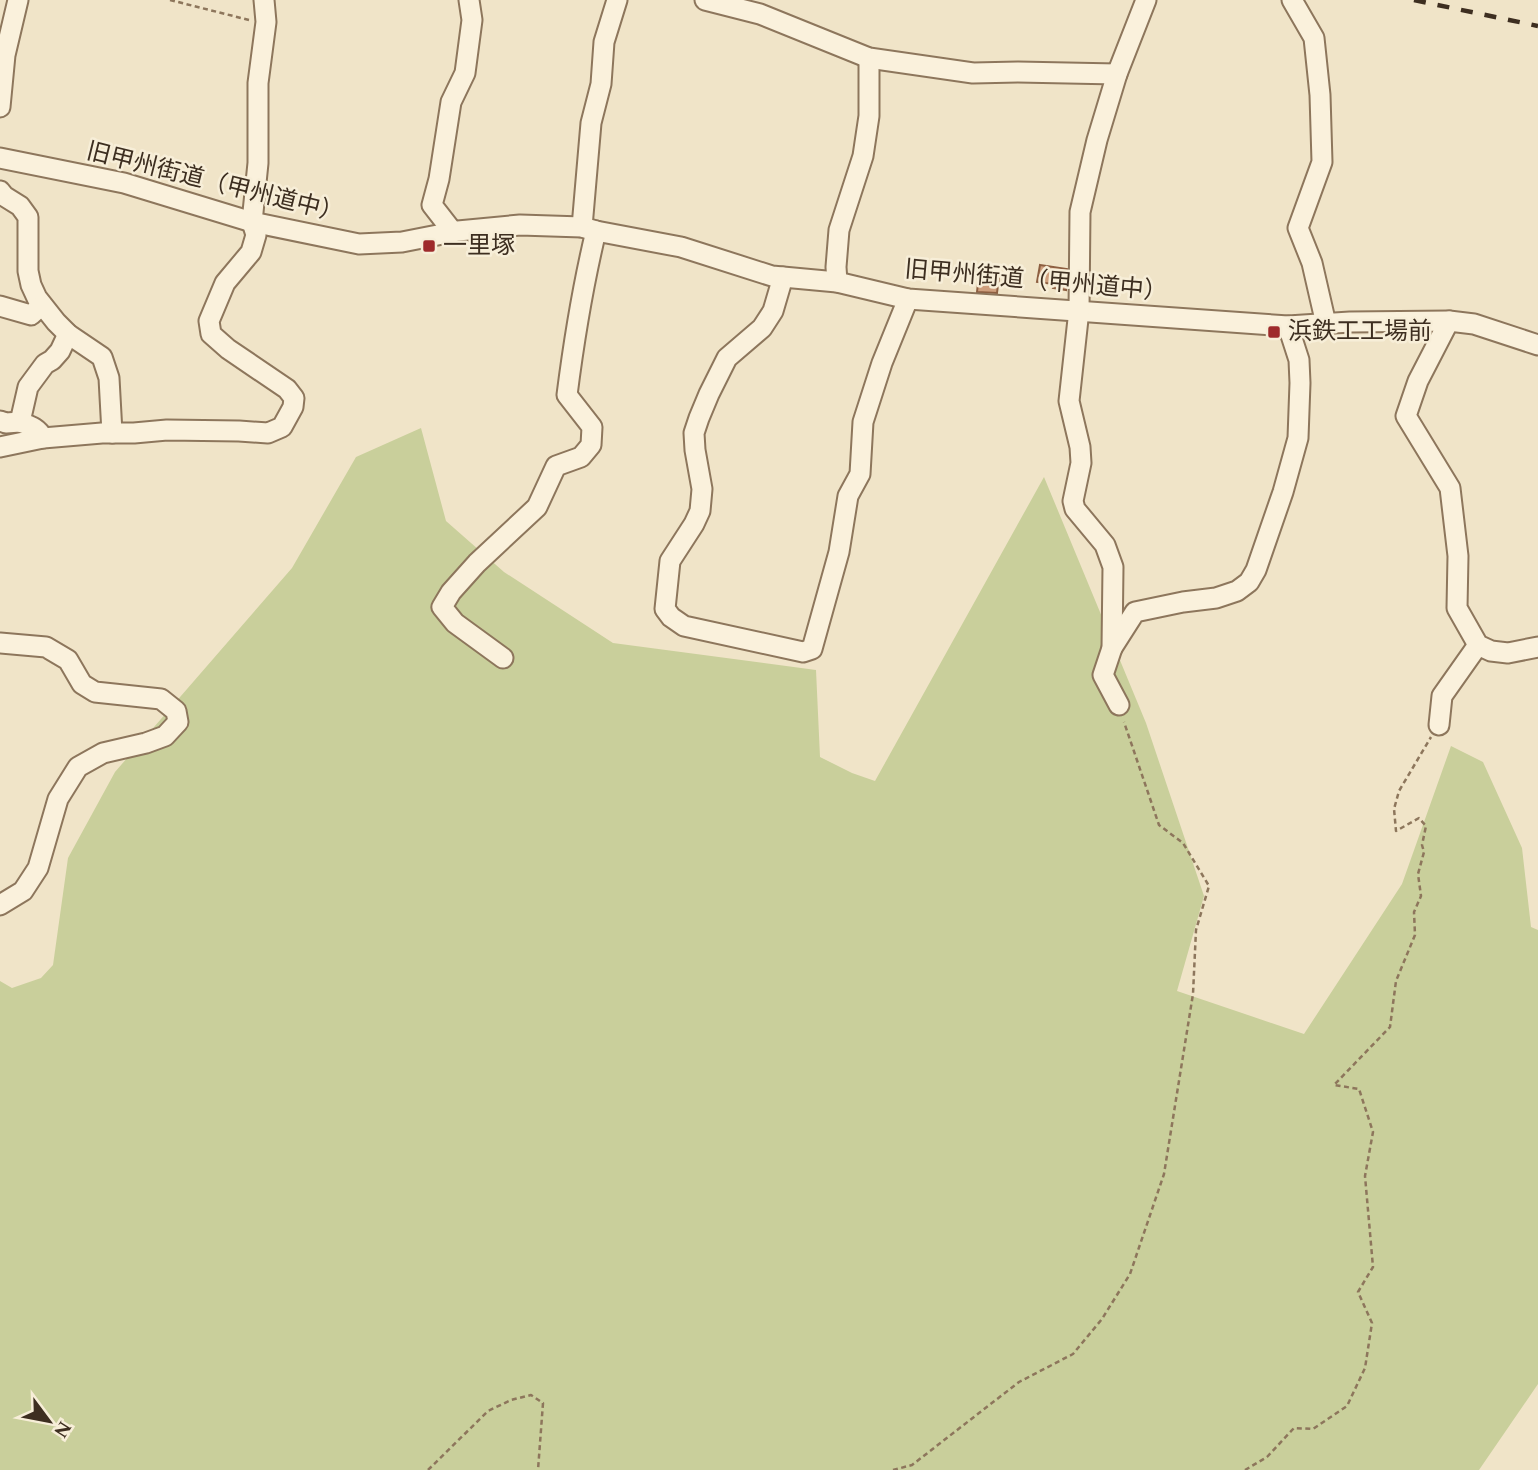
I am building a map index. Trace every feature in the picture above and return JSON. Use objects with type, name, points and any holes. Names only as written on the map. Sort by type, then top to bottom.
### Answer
[{"type":"street","points":[[0,107],[5,55],[18,0]]},
{"type":"street","points":[[0,447],[102,433],[167,430],[268,433],[282,427],[290,416],[294,398],[211,334],[209,321],[225,283],[251,252],[256,235],[251,222],[258,163],[258,83],[265,25],[264,0]]},
{"type":"street","points":[[453,232],[432,205],[439,179],[451,102],[465,73],[472,20],[469,0]]},
{"type":"street","points":[[503,658],[455,623],[442,607],[450,592],[477,563],[537,506],[556,466],[581,457],[591,444],[592,427],[567,395],[587,271],[591,122],[601,84],[604,42],[617,0]]},
{"type":"street","points":[[705,0],[760,14],[869,58],[973,73],[1117,74]]},
{"type":"street","points":[[1112,648],[1113,568],[1105,545],[1075,509],[1073,501],[1081,463],[1069,401],[1079,310],[1080,212],[1097,139],[1117,74],[1146,0]]},
{"type":"street","points":[[1292,0],[1314,38],[1320,95],[1322,162],[1298,228],[1312,262],[1326,324]]},
{"type":"street","points":[[837,282],[839,230],[863,156],[869,116],[869,58]]},
{"type":"street","name":"旧甲州街道（甲州道中）","points":[[0,160],[124,183],[251,222],[359,244],[402,243],[453,232],[520,225],[589,229],[681,247],[772,276],[837,282],[908,299],[1288,326],[1449,321],[1474,324],[1538,345]]},
{"type":"street","points":[[0,191],[20,206],[28,216],[28,271],[37,298],[68,334],[102,357],[109,378],[112,433]]},
{"type":"street","points":[[783,277],[773,311],[762,328],[727,358],[699,418],[694,433],[702,489],[700,511],[670,561],[665,609],[684,626],[803,652],[812,649],[839,552],[848,496],[860,474],[863,422],[882,363],[908,299]]},
{"type":"street","points":[[0,306],[31,315],[43,305]]},
{"type":"street","points":[[1449,321],[1418,381],[1406,416],[1450,488],[1458,556],[1457,608],[1478,645],[1490,652],[1508,653],[1538,647]]},
{"type":"street","points":[[1119,705],[1103,675],[1112,648],[1135,612],[1216,598],[1237,590],[1248,582],[1256,570],[1298,438],[1299,359],[1288,326]]},
{"type":"street","points":[[20,422],[29,387],[45,364],[60,351],[68,334]]},
{"type":"street","points":[[0,421],[32,426],[39,431],[43,439]]},
{"type":"street","points":[[0,643],[46,647],[68,660],[82,684],[95,692],[161,699],[176,711],[178,722],[164,736],[103,753],[78,767],[58,799],[38,868],[23,891],[0,905]]},
{"type":"street","points":[[1439,725],[1442,695],[1478,645]]},
{"type":"path","points":[[170,0],[265,25]]},
{"type":"path","points":[[893,1470],[912,1465],[1019,1382],[1073,1354],[1102,1319],[1130,1274],[1164,1174],[1193,994],[1196,930],[1209,886],[1182,843],[1158,825],[1119,705]]},
{"type":"path","points":[[1245,1470],[1267,1457],[1294,1428],[1313,1429],[1347,1406],[1365,1368],[1372,1323],[1358,1292],[1373,1267],[1365,1176],[1373,1132],[1359,1089],[1334,1086],[1390,1027],[1396,981],[1415,935],[1414,912],[1421,896],[1418,874],[1424,852],[1422,845],[1426,826],[1419,818],[1396,831],[1394,809],[1399,791],[1439,725]]},
{"type":"path","points":[[428,1470],[488,1412],[511,1399],[531,1395],[543,1403],[537,1470]]},
{"type":"green space","points":[[421,428],[446,521],[504,572],[613,643],[816,670],[820,757],[875,781],[1044,477],[1146,723],[1204,896],[1177,991],[1304,1034],[1402,884],[1451,746],[1483,762],[1522,848],[1531,927],[1538,930],[1538,1384],[1479,1470],[0,1470],[0,981],[12,988],[41,978],[53,965],[68,858],[115,772],[292,568],[356,457]]},
{"type":"building","points":[[1040,265],[1067,269],[1066,290],[1053,288],[1054,284],[1037,282]]},
{"type":"building","points":[[987,276],[999,277],[997,293],[977,292],[978,283],[986,284]]},
{"type":"railway","points":[[1414,0],[1538,26]]},
{"type":"place","name":"一里塚","points":[[429,246]]},
{"type":"place","name":"浜鉄工工場前","points":[[1274,332]]}]
